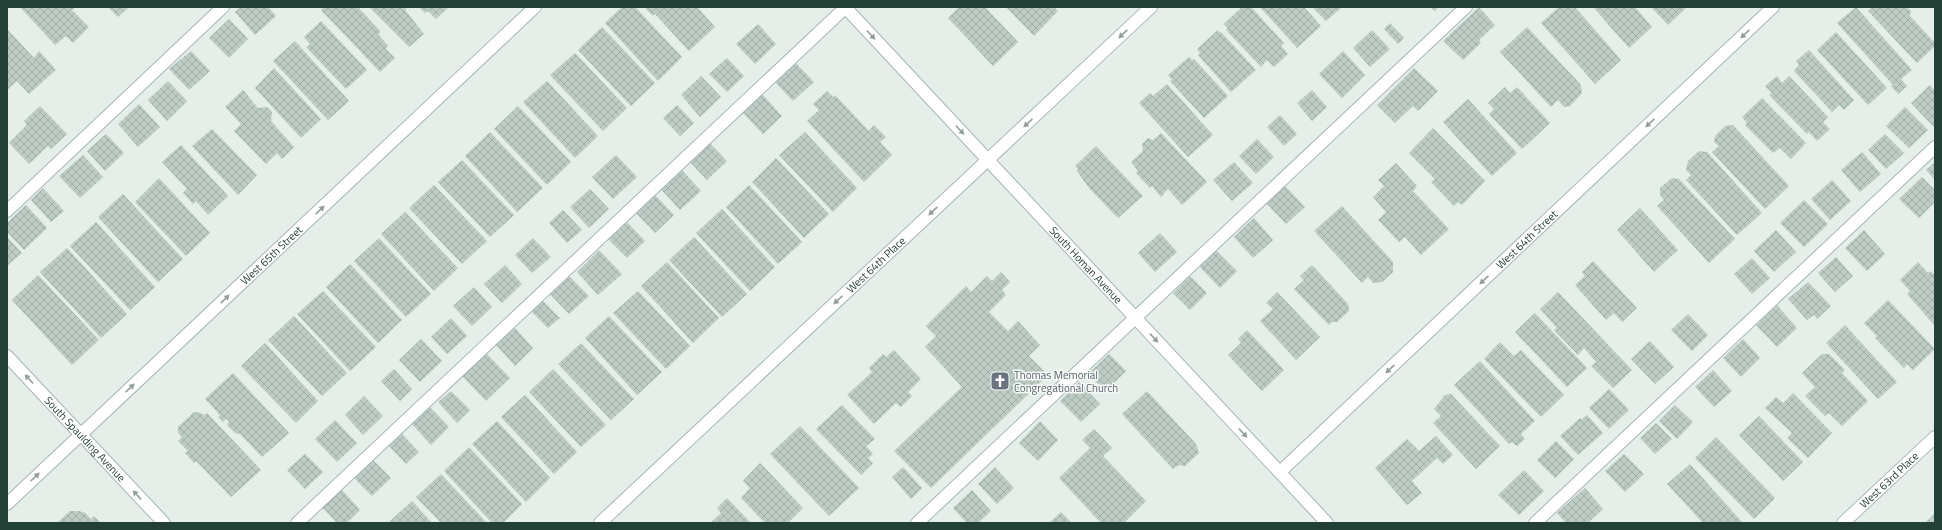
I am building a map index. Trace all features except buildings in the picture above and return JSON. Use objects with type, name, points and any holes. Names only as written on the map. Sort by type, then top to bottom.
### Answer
[{"type":"street","points":[[7,211],[223,7]]},
{"type":"street","name":"West 65th Street","points":[[7,504],[535,7]]},
{"type":"street","points":[[298,523],[845,7]]},
{"type":"street","name":"South Homan Avenue","points":[[845,7],[1327,523]]},
{"type":"street","name":"West 64th Place","points":[[600,523],[1151,7]]},
{"type":"street","points":[[917,523],[1466,7]]},
{"type":"street","name":"West 64th Street","points":[[1280,472],[1773,7]]},
{"type":"street","points":[[1535,523],[1935,147]]},
{"type":"street","name":"South Spaulding Avenue","points":[[7,356],[164,523]]},
{"type":"street","name":"West 63rd Place","points":[[1844,523],[1935,437]]},
{"type":"place","name":"Thomas Memorial Congregational Church","points":[[1000,381]]}]
